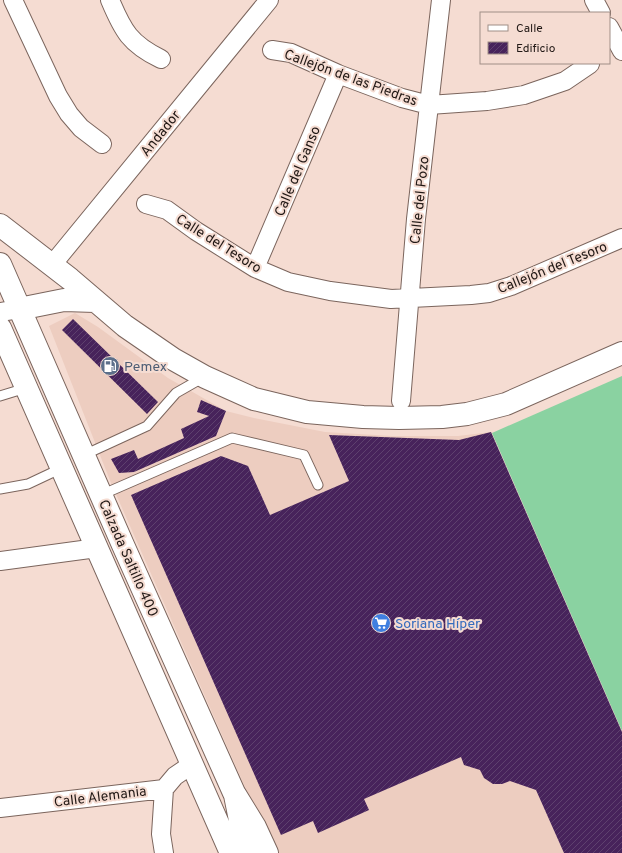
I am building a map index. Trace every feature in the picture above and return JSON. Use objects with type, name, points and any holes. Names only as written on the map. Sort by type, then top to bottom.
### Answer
[{"type":"main road","points":[[0,224],[148,343],[205,377],[254,399],[307,412],[364,417],[399,418],[442,417],[467,414],[506,404],[622,353]]},
{"type":"main road","name":"Calzada Saltillo 400","points":[[0,264],[8,302],[84,455],[235,795],[243,835],[250,853]]},
{"type":"main road","points":[[8,302],[64,300],[95,301]]},
{"type":"main road","name":"Calzada Saltillo 400","points":[[0,328],[230,853]]},
{"type":"main road","points":[[235,795],[255,827],[266,853]]},
{"type":"street","points":[[13,0],[58,96],[69,114],[81,128],[102,144]]},
{"type":"street","points":[[110,0],[123,29],[131,40],[146,52],[161,59]]},
{"type":"street","name":"Andador","points":[[49,264],[56,260],[269,0]]},
{"type":"street","name":"Calle del Pozo","points":[[400,401],[416,218],[441,0]]},
{"type":"street","points":[[594,0],[600,12]]},
{"type":"street","points":[[610,29],[622,51]]},
{"type":"street","name":"Callejón de las Piedras","points":[[272,50],[291,53],[338,74],[402,98],[429,105],[488,101],[524,95],[565,81],[590,64]]},
{"type":"street","name":"Calle del Ganso","points":[[255,268],[338,74]]},
{"type":"street","name":"Calle del Tesoro","points":[[146,204],[167,210],[255,268],[288,282],[330,291],[391,299],[409,298]]},
{"type":"street","name":"Callejón del Tesoro","points":[[409,298],[489,293],[511,286],[622,238]]},
{"type":"street","points":[[0,561],[97,548]]},
{"type":"street","name":"Calle Alemania","points":[[0,808],[164,789],[175,776],[191,764]]},
{"type":"street","points":[[164,789],[161,834],[164,853]]},
{"type":"lane","points":[[84,455],[147,426],[176,393],[205,377]]},
{"type":"lane","points":[[0,396],[26,388]]},
{"type":"lane","points":[[101,495],[232,438],[304,454],[318,485]]},
{"type":"lane","points":[[0,489],[28,484],[62,468]]},
{"type":"shaded area","name":"Soriana Híper","points":[[75,313],[98,327],[168,378],[226,411],[325,432],[392,436],[458,436],[491,432],[622,747],[622,853],[274,853],[111,483],[49,326]]},
{"type":"green space","points":[[622,376],[622,731],[492,433]]},
{"type":"building","name":"Pemex","points":[[73,319],[158,402],[147,414],[62,330]]},
{"type":"building","points":[[201,400],[226,411],[216,436],[134,472],[119,473],[111,459],[134,450],[138,459],[184,438],[181,429],[209,416],[197,412]]},
{"type":"building","name":"Soriana Híper","points":[[491,432],[622,732],[622,853],[564,853],[536,790],[510,781],[502,784],[493,784],[484,778],[480,770],[464,765],[461,757],[364,799],[369,810],[318,833],[313,821],[281,835],[131,495],[221,456],[248,466],[270,515],[349,481],[329,435],[459,440]]},
{"type":"place","name":"Pemex","points":[[110,366]]},
{"type":"place","name":"Soriana Híper","points":[[381,623]]}]
